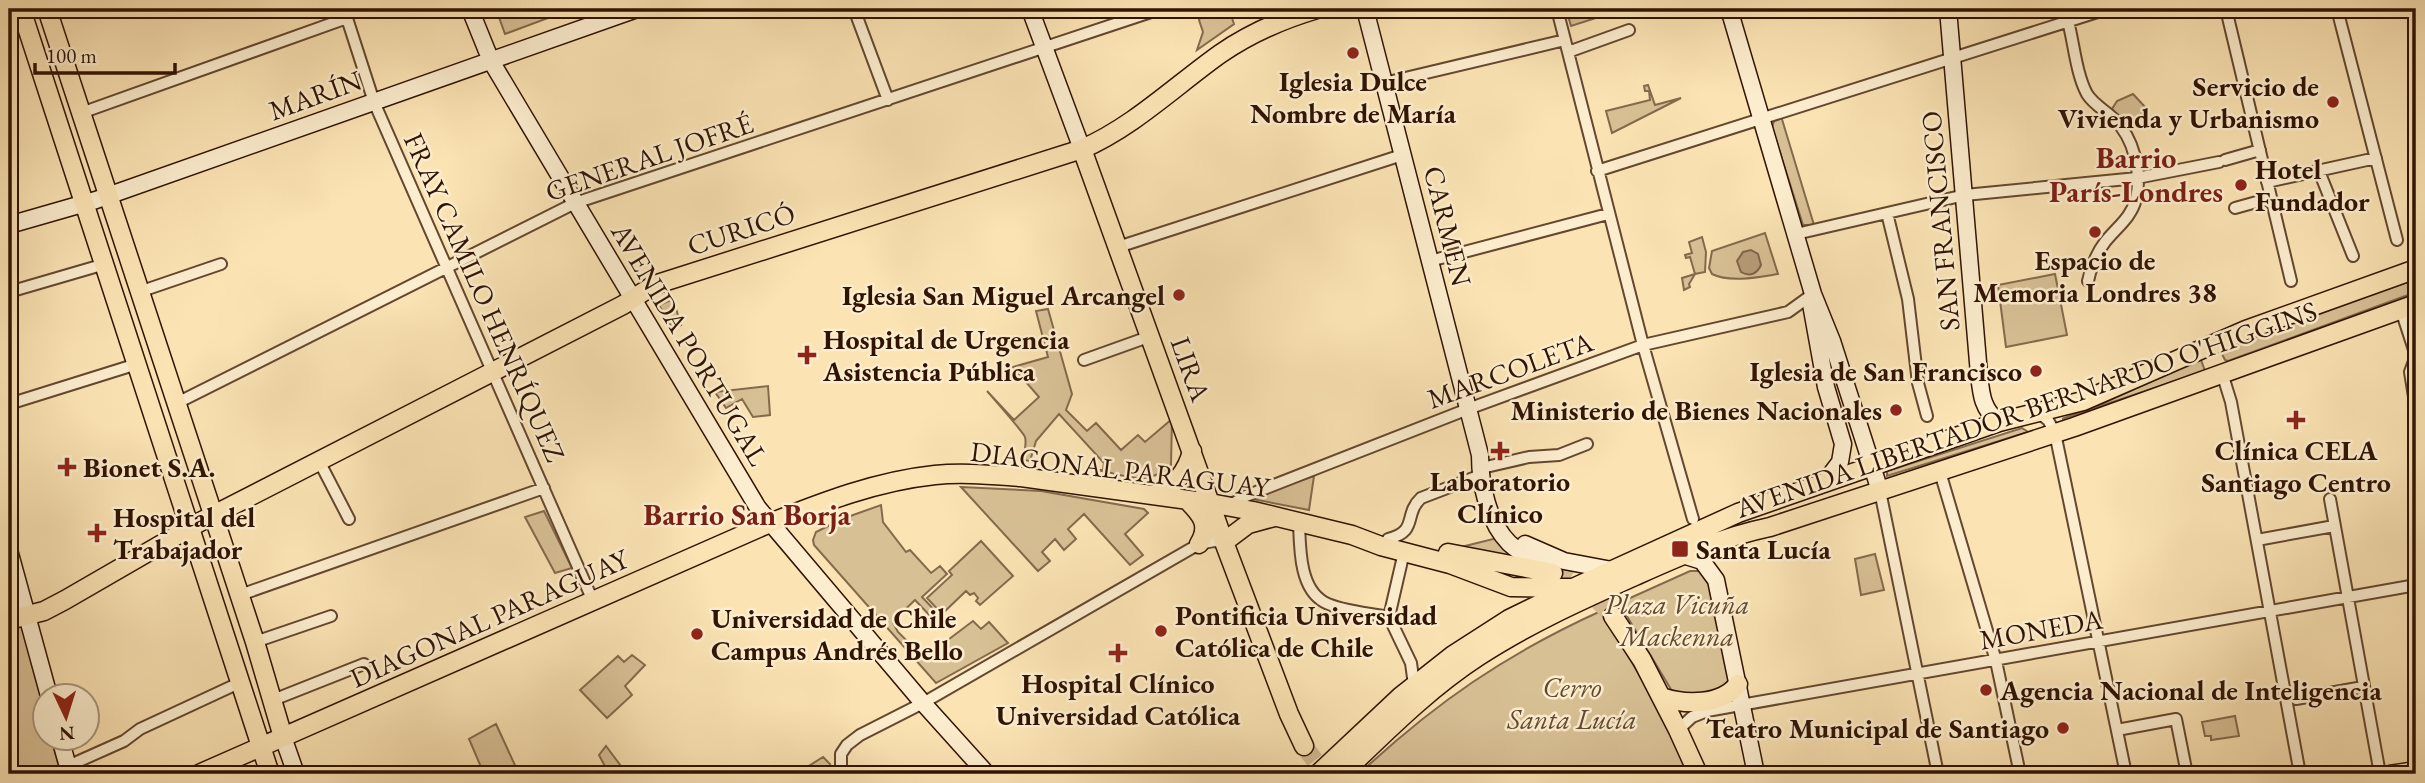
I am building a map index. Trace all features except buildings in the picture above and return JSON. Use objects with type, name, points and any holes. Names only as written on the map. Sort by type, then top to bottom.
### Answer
[{"type":"main road","points":[[21,9],[270,774]]},
{"type":"main road","points":[[47,9],[214,515],[296,774]]},
{"type":"main road","name":"AVENIDA PORTUGAL","points":[[470,9],[491,61],[752,499],[923,704],[987,774]]},
{"type":"main road","name":"MARÍN","points":[[9,225],[85,204],[637,9]]},
{"type":"main road","name":"LIRA","points":[[1030,9],[1192,451],[1219,504],[1224,541],[1289,714],[1304,746]]},
{"type":"main road","name":"CURICÓ","points":[[9,620],[27,616],[65,600],[190,527],[661,282],[1082,149],[1110,135],[1237,43],[1281,22],[1317,9]]},
{"type":"main road","name":"CARMEN","points":[[1365,9],[1468,409],[1491,514],[1503,536],[1517,550],[1553,573]]},
{"type":"main road","points":[[1729,9],[1813,295],[1832,341],[1880,491]]},
{"type":"main road","name":"SAN FRANCISCO","points":[[1948,9],[1981,390],[1986,409],[1999,422]]},
{"type":"main road","name":"AVENIDA LIBERTADOR BERNARDO O'HIGGINS","points":[[1318,774],[1414,685],[1490,630],[1612,570],[1738,513],[1999,422],[2083,401],[2246,330],[2416,269]]},
{"type":"main road","points":[[1813,295],[1811,314],[1826,387],[1843,449],[1840,462],[1825,482]]},
{"type":"main road","name":"AVENIDA LIBERTADOR BERNARDO O'HIGGINS","points":[[1342,774],[1409,711],[1478,657],[1545,618],[1682,555],[1725,538],[1770,527],[2055,433],[2409,307]]},
{"type":"main road","points":[[2211,345],[2221,373]]},
{"type":"main road","points":[[1156,495],[1177,481],[1192,451]]},
{"type":"main road","name":"CARMEN","points":[[1482,466],[1502,518],[1520,541],[1564,561],[1612,570]]},
{"type":"main road","name":"DIAGONAL PARAGUAY","points":[[198,774],[770,523],[841,496],[888,482],[933,475],[1002,475],[1219,504],[1352,535],[1466,569],[1511,587],[1573,588]]},
{"type":"main road","points":[[1187,499],[1204,521],[1205,529],[1199,544]]},
{"type":"main road","points":[[1224,541],[1248,524],[1278,516]]},
{"type":"main road","name":"DIAGONAL PARAGUAY","points":[[1352,535],[1388,539],[1489,562],[1553,573]]},
{"type":"main road","points":[[9,551],[45,682]]},
{"type":"main road","points":[[1682,555],[1702,561],[1716,580],[1756,774]]},
{"type":"main road","points":[[1613,616],[1642,660],[1698,774]]},
{"type":"main road","points":[[1661,697],[1688,702],[1718,698],[1729,695],[1738,684]]},
{"type":"main road","points":[[64,752],[69,770]]},
{"type":"main road","points":[[2390,774],[2416,770]]},
{"type":"street","points":[[854,9],[888,100]]},
{"type":"street","name":"GENERAL JOFRÉ","points":[[177,403],[575,203],[1045,48],[1135,13],[1160,9]]},
{"type":"street","points":[[1557,9],[1608,215],[1693,519]]},
{"type":"street","points":[[1597,171],[2107,9]]},
{"type":"street","points":[[2226,9],[2291,281]]},
{"type":"street","points":[[2337,9],[2397,240]]},
{"type":"street","points":[[81,113],[345,13]]},
{"type":"street","name":"FRAY CAMILO HENRÍQUEZ","points":[[345,13],[374,102],[593,601]]},
{"type":"street","points":[[2068,21],[2085,89],[2095,104],[2116,121],[2126,134],[2133,150],[2137,178],[2133,207],[2123,224],[2100,250],[2088,281]]},
{"type":"street","points":[[1384,83],[1566,46],[1629,30]]},
{"type":"street","points":[[1796,234],[1965,195],[2137,178],[2222,161],[2260,150]]},
{"type":"street","points":[[1118,247],[1402,155]]},
{"type":"street","points":[[2267,182],[2376,158]]},
{"type":"street","points":[[2319,171],[2353,256]]},
{"type":"street","points":[[2235,208],[2271,198]]},
{"type":"street","points":[[1887,213],[1908,299],[1918,383],[1927,416]]},
{"type":"street","points":[[1430,261],[1608,215]]},
{"type":"street","points":[[9,292],[105,264]]},
{"type":"street","points":[[139,292],[221,264]]},
{"type":"street","name":"MARCOLETA","points":[[1219,504],[1643,345],[1788,312],[1813,295]]},
{"type":"street","points":[[2409,307],[2416,356],[2410,372],[2416,397]]},
{"type":"street","points":[[1084,360],[1151,336]]},
{"type":"street","points":[[9,404],[137,364]]},
{"type":"street","points":[[2221,373],[2231,402],[2300,774]]},
{"type":"street","points":[[2038,412],[2047,419],[2055,433],[2126,774]]},
{"type":"street","points":[[1388,539],[1399,536],[1408,529],[1414,506],[1421,498],[1482,466],[1530,457],[1559,455],[1587,444]]},
{"type":"street","points":[[319,461],[349,519]]},
{"type":"street","points":[[1940,472],[1996,660],[2020,774]]},
{"type":"street","points":[[240,595],[544,488]]},
{"type":"street","points":[[1880,491],[1938,774]]},
{"type":"street","points":[[2330,499],[2380,774]]},
{"type":"street","points":[[1299,522],[1302,562],[1315,595],[1334,606],[1389,617]]},
{"type":"street","points":[[2256,540],[2334,526]]},
{"type":"street","points":[[841,774],[841,754],[850,742],[923,704],[1199,544],[1224,541]]},
{"type":"street","points":[[1404,552],[1389,617],[1413,668],[1414,685]]},
{"type":"street","name":"MONEDA","points":[[1678,730],[1699,713],[2416,585]]},
{"type":"street","points":[[255,642],[331,616]]},
{"type":"street","points":[[272,701],[364,664]]},
{"type":"street","points":[[69,770],[124,741],[140,729],[239,683]]},
{"type":"street","points":[[2297,699],[2363,687]]},
{"type":"street","points":[[2117,730],[2176,719],[2187,774]]},
{"type":"green space","points":[[496,9],[566,9],[567,11],[505,34]]},
{"type":"green space","points":[[1205,9],[1229,9],[1234,24],[1197,50],[1203,32],[1199,20]]},
{"type":"green space","points":[[1566,9],[1617,9],[1618,11],[1571,26]]},
{"type":"green space","points":[[1648,85],[1655,105],[1681,98],[1612,133],[1606,111],[1650,100],[1649,91],[1645,91],[1644,86]]},
{"type":"green space","points":[[2133,94],[2145,107],[2138,121],[2128,127],[2112,109],[2117,101]]},
{"type":"green space","points":[[1781,116],[1814,225],[1803,225],[1772,127],[1774,121]]},
{"type":"green space","points":[[1765,233],[1778,274],[1736,279],[1712,274],[1709,268],[1712,251]]},
{"type":"green space","points":[[1702,237],[1706,252],[1705,272],[1695,274],[1690,257],[1686,258],[1685,255],[1692,253],[1689,242]]},
{"type":"green space","points":[[1695,274],[1690,287],[1684,290],[1682,278]]},
{"type":"green space","points":[[2055,274],[2067,335],[2006,347],[1998,285]]},
{"type":"green space","points":[[2416,279],[2416,292],[2228,361],[2221,352],[2223,349]]},
{"type":"green space","points":[[673,299],[681,325],[672,328],[659,305]]},
{"type":"green space","points":[[1048,309],[1072,394],[1066,410],[1087,431],[1096,423],[1121,450],[1138,435],[1145,442],[1172,419],[1171,465],[1162,472],[1136,478],[1097,470],[1103,470],[1104,463],[1059,414],[1036,441],[1030,461],[1023,460],[1025,437],[987,391],[1014,420],[1039,397],[1013,367],[1048,357],[1036,311]]},
{"type":"green space","points":[[2201,360],[2205,371],[2062,419],[2108,401]]},
{"type":"green space","points":[[768,386],[770,415],[753,417],[742,399],[726,408],[715,392]]},
{"type":"green space","points":[[2022,428],[2028,432],[1887,476],[1887,471]]},
{"type":"green space","points":[[1314,476],[1309,510],[1247,498]]},
{"type":"green space","points":[[961,487],[1041,491],[1144,509],[1148,513],[1125,534],[1143,555],[1130,565],[1084,514],[1068,529],[1076,539],[1064,550],[1055,539],[1042,552],[1050,561],[1038,571]]},
{"type":"green space","points":[[881,505],[883,522],[906,552],[910,550],[931,573],[940,566],[947,574],[922,597],[940,616],[935,621],[915,600],[895,619],[893,623],[898,632],[924,658],[973,621],[981,629],[989,622],[1008,643],[936,683],[814,545],[816,532]]},
{"type":"green space","points":[[544,511],[572,568],[555,573],[525,517]]},
{"type":"green space","points":[[1497,538],[1529,560],[1461,547]]},
{"type":"green space","points":[[981,541],[1013,576],[980,605],[974,593],[970,595],[966,591],[942,614],[927,598],[952,575],[949,571]]},
{"type":"green space","points":[[1875,554],[1884,590],[1861,595],[1855,559]]},
{"type":"green space","name":"Plaza Vicuña Mackenna","points":[[1690,571],[1700,571],[1709,579],[1730,687],[1685,697],[1672,691],[1619,603]]},
{"type":"green space","points":[[9,595],[11,605],[24,623],[38,682],[32,682],[32,752],[55,752],[61,774],[9,774]]},
{"type":"green space","name":"Cerro Santa Lucía","points":[[1601,611],[1664,716],[1689,774],[1359,774],[1387,748],[1473,682],[1566,627]]},
{"type":"green space","points":[[632,655],[645,665],[625,686],[632,695],[607,718],[580,690],[618,656],[624,662]]},
{"type":"green space","points":[[2235,716],[2239,736],[2211,740],[2211,736],[2205,736],[2202,722]]},
{"type":"green space","points":[[496,724],[519,774],[484,774],[469,739]]},
{"type":"green space","points":[[606,746],[627,774],[609,774],[599,755]]},
{"type":"green space","points":[[823,757],[830,764],[833,774],[796,774]]},
{"type":"shaded area","points":[[1751,250],[1758,254],[1761,265],[1757,271],[1747,274],[1741,272],[1737,261],[1743,252]]},
{"type":"tunnel","points":[[1553,573],[1579,585],[1613,616]]},
{"type":"tunnel","points":[[1304,746],[1325,774]]},
{"type":"place","name":"Iglesia Dulce Nombre de María","points":[[1353,53]]},
{"type":"place","name":"Servicio de Vivienda y Urbanismo","points":[[2333,102]]},
{"type":"place","name":"Hotel Fundador","points":[[2241,185]]},
{"type":"place","name":"Espacio de Memoria Londres 38","points":[[2095,232]]},
{"type":"place","name":"Iglesia San Miguel Arcangel","points":[[1179,295]]},
{"type":"place","name":"Hospital de Urgencia Asistencia Pública","points":[[807,355]]},
{"type":"place","name":"Iglesia de San Francisco","points":[[2036,371]]},
{"type":"place","name":"Ministerio de Bienes Nacionales","points":[[1896,410]]},
{"type":"place","name":"Clínica CELA Santiago Centro","points":[[2296,420]]},
{"type":"place","name":"Laboratorio Clínico","points":[[1500,451]]},
{"type":"place","name":"Bionet S.A.","points":[[67,467]]},
{"type":"place","name":"Hospital del Trabajador","points":[[97,533]]},
{"type":"place","name":"Santa Lucía","points":[[1680,549]]},
{"type":"place","name":"Pontificia Universidad Católica de Chile","points":[[1161,631]]},
{"type":"place","name":"Universidad de Chile Campus Andrés Bello","points":[[697,634]]},
{"type":"place","name":"Hospital Clínico Universidad Católica","points":[[1118,653]]},
{"type":"place","name":"Agencia Nacional de Inteligencia","points":[[1986,690]]},
{"type":"place","name":"Teatro Municipal de Santiago","points":[[2063,728]]},
{"type":"district","name":"Barrio París-Londres","points":[[2136,175]]},
{"type":"district","name":"Barrio San Borja","points":[[747,515]]}]
